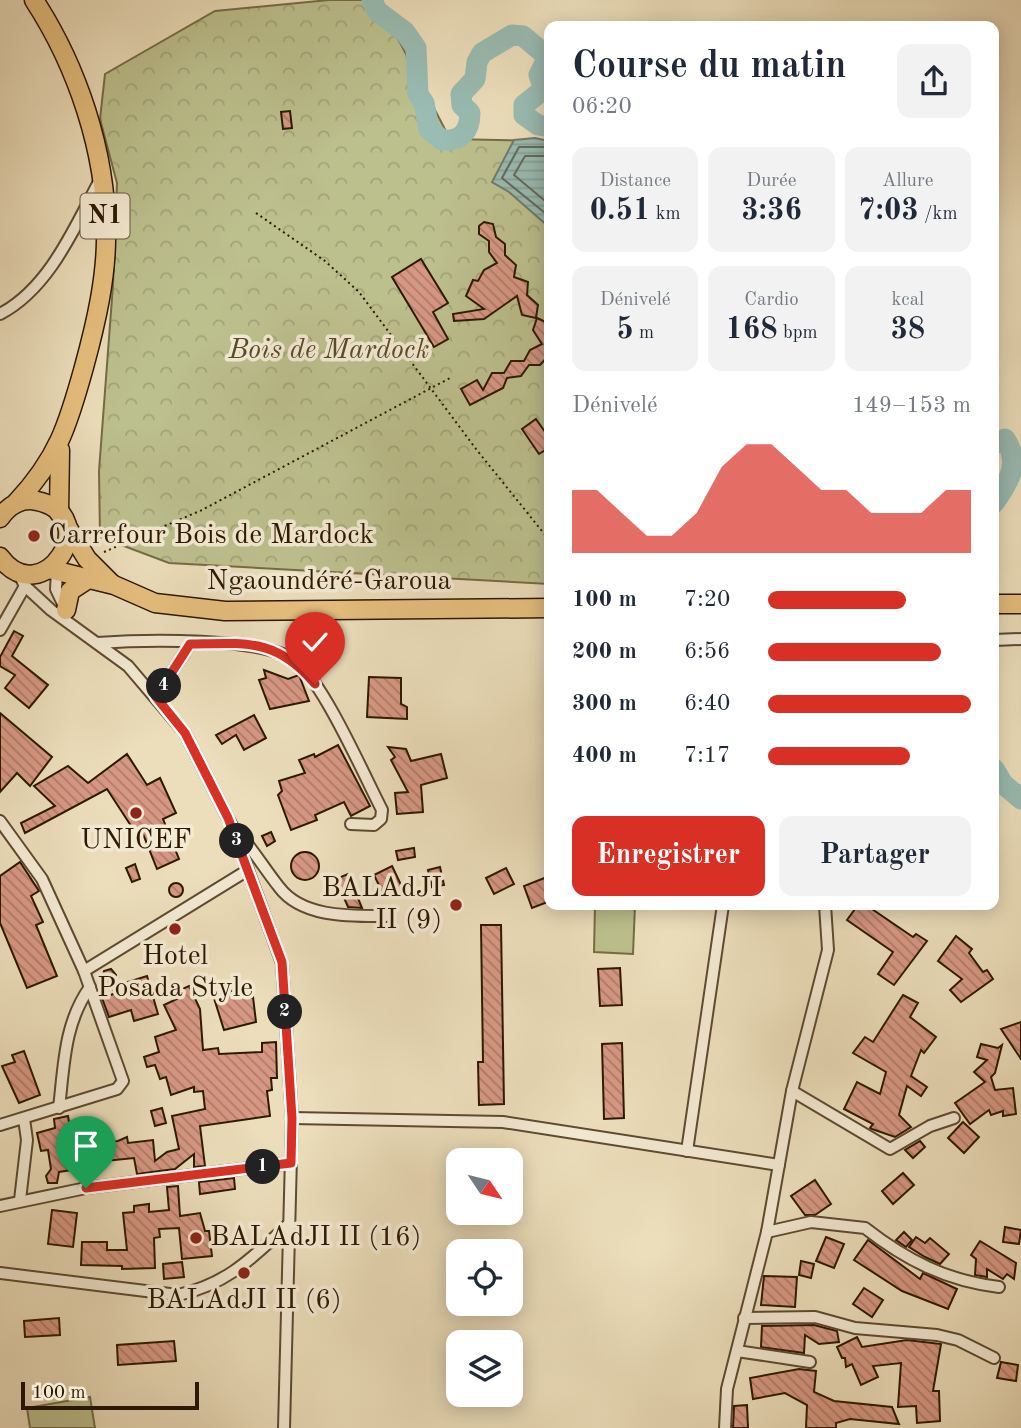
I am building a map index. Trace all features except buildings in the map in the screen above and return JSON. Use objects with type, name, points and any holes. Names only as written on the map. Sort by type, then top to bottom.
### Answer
[{"type":"highway","name":"N1","points":[[34,0],[70,68],[89,117],[101,178],[107,230],[103,278],[90,344],[62,440],[58,472],[63,520]]},
{"type":"highway","name":"N1","points":[[16,503],[47,468],[62,440]]},
{"type":"highway","points":[[0,517],[16,503],[32,499],[47,503],[63,520],[65,551],[53,570]]},
{"type":"highway","name":"Ngaoundéré-Garoua","points":[[63,520],[87,559],[114,585]]},
{"type":"highway","points":[[0,557],[22,579]]},
{"type":"highway","name":"Ngaoundéré-Garoua","points":[[22,579],[53,570],[114,585],[155,603],[225,611],[544,608]]},
{"type":"highway","points":[[70,618],[70,591],[90,578]]},
{"type":"highway","points":[[999,604],[1021,604]]},
{"type":"street","points":[[0,314],[29,295],[66,243],[101,178]]},
{"type":"street","points":[[53,570],[56,589],[70,618]]},
{"type":"street","points":[[0,630],[22,579],[128,666],[156,697],[185,733],[231,824],[282,962],[292,1118],[284,1428]]},
{"type":"street","points":[[999,640],[1021,639]]},
{"type":"street","points":[[97,643],[144,640],[258,646],[279,651],[297,662],[315,684],[382,810],[381,819],[374,825],[351,824]]},
{"type":"street","points":[[156,697],[190,644]]},
{"type":"street","points":[[0,821],[42,879],[84,971],[123,1081],[117,1089],[0,1125]]},
{"type":"street","points":[[231,824],[292,900],[330,914],[386,916]]},
{"type":"street","points":[[84,971],[248,870]]},
{"type":"street","points":[[687,1151],[722,910]]},
{"type":"street","points":[[725,1428],[727,1389],[767,1232],[792,1091],[828,950],[825,910]]},
{"type":"street","points":[[59,1108],[63,1062],[74,1014],[90,987]]},
{"type":"street","points":[[792,1091],[890,1149],[930,1126],[954,1118]]},
{"type":"street","points":[[292,1118],[503,1122],[779,1165]]},
{"type":"street","points":[[20,1200],[27,1140],[24,1119]]},
{"type":"street","points":[[0,1206],[86,1188],[291,1163]]},
{"type":"street","points":[[767,1232],[811,1222],[854,1225],[866,1228],[937,1274],[965,1283],[999,1287]]},
{"type":"street","points":[[0,1273],[178,1295],[201,1290],[232,1275],[289,1224]]},
{"type":"street","points":[[744,1318],[815,1317],[855,1328],[937,1335],[958,1340],[994,1357]]},
{"type":"street","points":[[737,1351],[810,1362]]},
{"type":"path","points":[[256,213],[326,261],[359,292],[544,533]]},
{"type":"path","points":[[87,559],[202,510],[450,378]]},
{"type":"green space","name":"Bois de Mardock","points":[[329,0],[378,0],[450,139],[544,141],[544,584],[169,563],[100,537],[99,471],[113,285],[117,183],[100,119],[105,74],[215,11]]},
{"type":"green space","points":[[595,910],[635,910],[633,954],[594,952]]},
{"type":"green space","points":[[90,1397],[95,1428],[30,1428],[27,1408]]},
{"type":"water","points":[[514,140],[544,140],[544,223],[509,192],[492,182]]},
{"type":"waterway","points":[[372,0],[377,11],[405,32],[416,48],[418,94],[424,103],[429,129],[442,140],[459,137],[466,130],[470,113],[462,105],[461,94],[475,79],[477,62],[482,53],[512,35],[523,36],[544,54]]},
{"type":"waterway","points":[[544,65],[539,75],[544,89]]},
{"type":"waterway","points":[[544,89],[524,105],[524,115],[544,126]]},
{"type":"waterway","points":[[999,442],[1005,439],[1013,464],[999,496]]},
{"type":"waterway","points":[[999,777],[1021,799]]},
{"type":"place","name":"Carrefour Bois de Mardock","points":[[34,536]]},
{"type":"place","name":"UNICEF","points":[[136,813]]},
{"type":"place","name":"BALAdJI II (9)","points":[[456,905]]},
{"type":"place","name":"Hotel Posada Style","points":[[175,929]]},
{"type":"place","name":"BALAdJI II (16)","points":[[196,1238]]},
{"type":"place","name":"BALAdJI II (6)","points":[[244,1273]]},
{"type":"route","points":[[86,1188],[291,1163],[292,1118],[282,962],[228,818],[185,733],[156,697],[190,644],[258,646],[279,651],[297,662],[315,684]]}]
